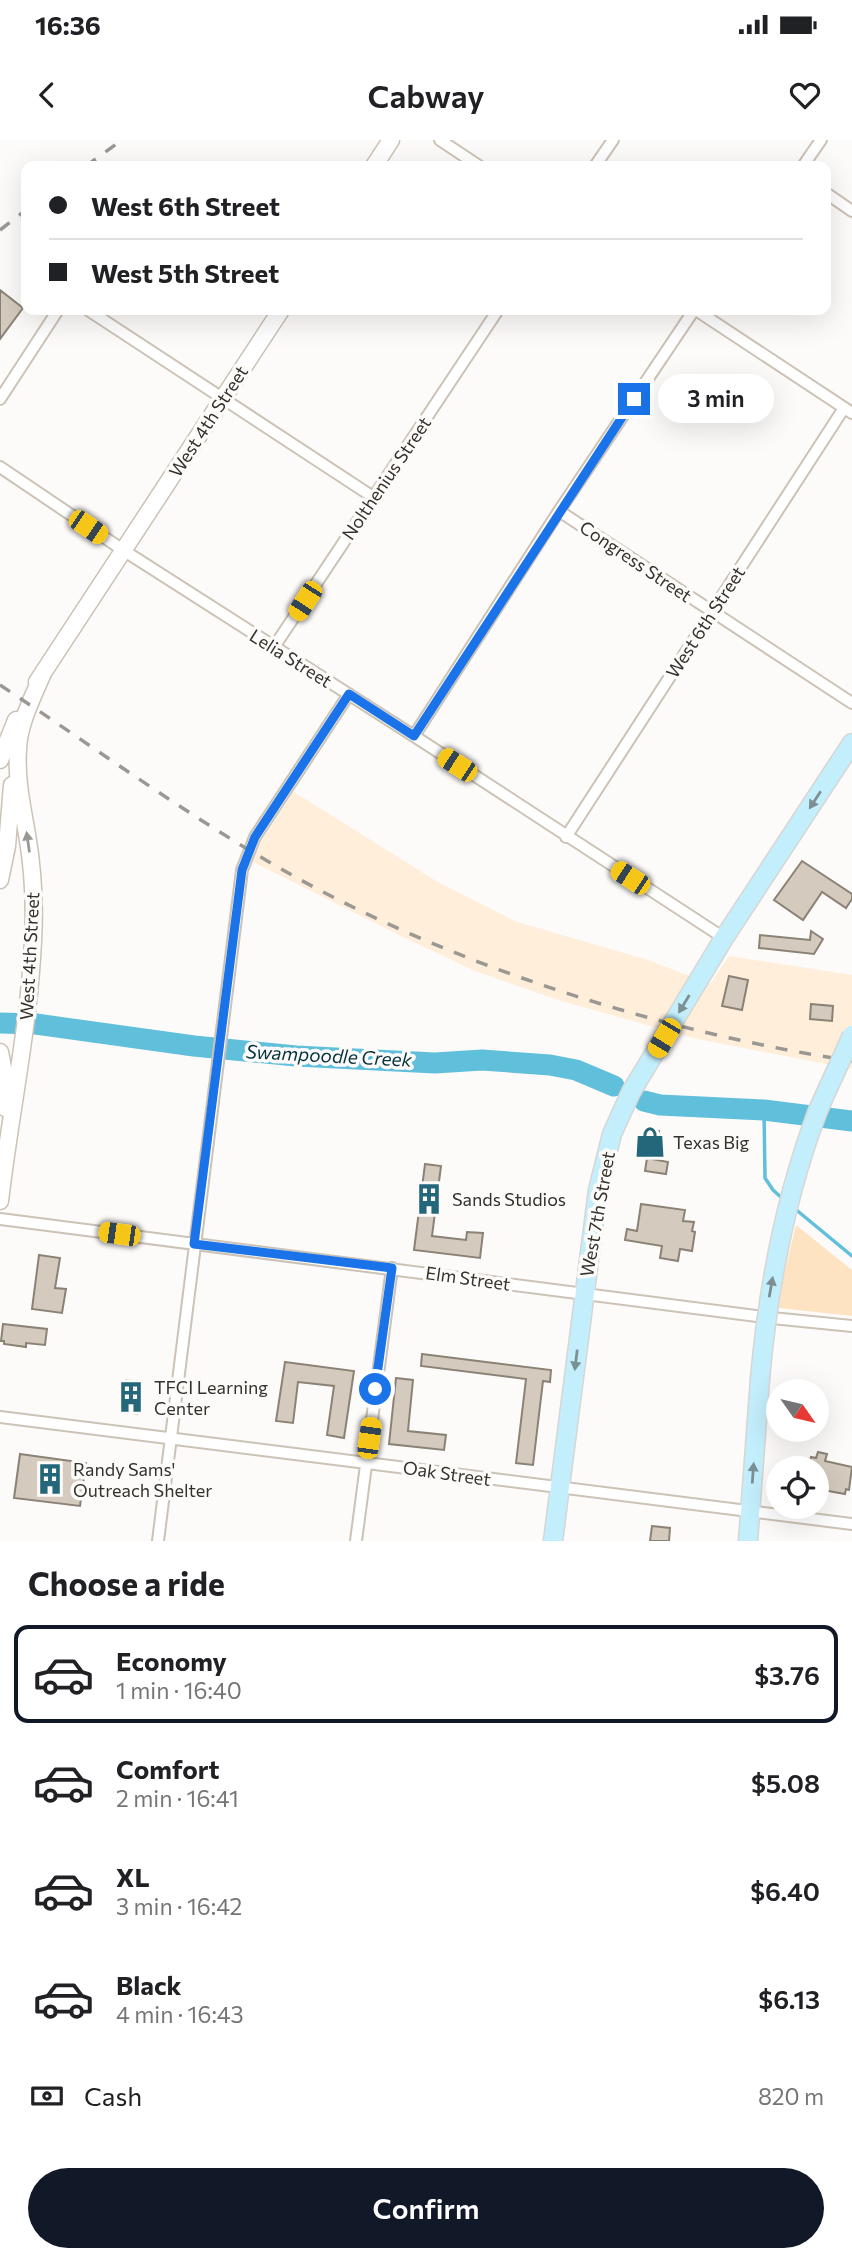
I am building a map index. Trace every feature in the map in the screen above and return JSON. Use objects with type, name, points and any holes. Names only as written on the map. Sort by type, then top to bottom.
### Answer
[{"type":"main road","points":[[377,161],[391,140]]},
{"type":"main road","name":"West 4th Street","points":[[0,758],[24,701],[278,315]]},
{"type":"main road","name":"West 4th Street","points":[[0,1201],[24,1041],[33,942],[33,894],[27,835],[20,800],[18,749],[25,720],[43,673]]},
{"type":"main road","name":"West 7th Street","points":[[553,1541],[597,1189],[616,1125],[631,1092],[724,939],[852,743]]},
{"type":"main road","points":[[1,877],[18,749]]},
{"type":"main road","points":[[748,1541],[765,1322],[776,1258],[791,1194],[817,1113],[852,1035]]},
{"type":"main road","points":[[0,1052],[5,1078],[7,1153]]},
{"type":"street","points":[[440,140],[472,161]]},
{"type":"street","points":[[598,161],[613,140]]},
{"type":"street","points":[[806,161],[821,140]]},
{"type":"street","points":[[831,196],[852,211]]},
{"type":"street","points":[[0,399],[55,315]]},
{"type":"street","points":[[96,315],[373,497]]},
{"type":"street","name":"Nolthenius Street","points":[[274,647],[495,315]]},
{"type":"street","points":[[414,736],[559,511],[698,315]]},
{"type":"street","points":[[707,315],[848,411]]},
{"type":"street","name":"West 6th Street","points":[[566,837],[711,611],[848,411]]},
{"type":"street","name":"Lelia Street","points":[[0,467],[123,550],[724,939]]},
{"type":"street","name":"Congress Street","points":[[559,511],[852,704]]},
{"type":"street","points":[[158,1541],[242,870],[249,850],[349,694]]},
{"type":"street","name":"Elm Street","points":[[0,1219],[852,1326]]},
{"type":"street","points":[[356,1541],[392,1268]]},
{"type":"street","name":"Oak Street","points":[[0,1417],[852,1524]]},
{"type":"shaded area","points":[[294,792],[436,881],[517,922],[648,960],[710,984],[729,956],[852,975],[852,1069],[697,1039],[558,1000],[475,971],[401,936],[253,862],[263,839]]},
{"type":"shaded area","points":[[796,1225],[852,1270],[852,1316],[779,1308],[783,1278]]},
{"type":"building","points":[[0,290],[21,306],[21,311],[0,339]]},
{"type":"building","points":[[802,861],[852,894],[846,908],[822,892],[803,920],[774,900]]},
{"type":"building","points":[[811,931],[823,939],[814,954],[759,948],[760,935],[810,940]]},
{"type":"building","points":[[729,976],[748,980],[742,1010],[722,1006]]},
{"type":"building","points":[[811,1004],[833,1006],[832,1021],[810,1019]]},
{"type":"building","points":[[646,1129],[659,1131],[655,1156],[642,1154]]},
{"type":"building","points":[[647,1158],[668,1162],[666,1174],[645,1171]]},
{"type":"building","name":"Sands Studios","points":[[425,1164],[441,1166],[432,1236],[466,1240],[467,1232],[483,1233],[480,1258],[414,1250]]},
{"type":"building","points":[[641,1204],[685,1210],[683,1221],[694,1222],[692,1251],[680,1249],[678,1261],[660,1258],[662,1246],[625,1240],[627,1229],[637,1231]]},
{"type":"building","points":[[39,1255],[60,1258],[55,1288],[66,1289],[62,1313],[32,1309]]},
{"type":"building","points":[[3,1324],[47,1329],[45,1345],[26,1343],[26,1347],[4,1344],[4,1341],[1,1341]]},
{"type":"building","points":[[422,1354],[551,1370],[550,1382],[543,1381],[533,1465],[516,1463],[526,1379],[421,1366]]},
{"type":"building","points":[[285,1362],[354,1371],[344,1438],[327,1435],[334,1386],[298,1382],[293,1423],[276,1421]]},
{"type":"building","points":[[396,1378],[413,1380],[408,1431],[446,1435],[444,1450],[389,1444]]},
{"type":"building","name":"TFCI Learning Center","points":[[126,1380],[141,1382],[137,1414],[121,1411]]},
{"type":"building","name":"Randy Sams' Outreach Shelter","points":[[20,1454],[86,1463],[80,1506],[14,1498]]},
{"type":"building","points":[[829,1462],[852,1467],[849,1490],[846,1489],[845,1494],[829,1491]]},
{"type":"building","points":[[652,1526],[670,1528],[669,1541],[650,1541]]},
{"type":"waterway","name":"Swampoodle Creek","points":[[0,1023],[36,1024],[194,1046],[296,1056],[435,1063],[482,1060],[550,1065],[576,1070],[614,1086]]},
{"type":"waterway","name":"Swampoodle Creek","points":[[644,1101],[660,1105],[764,1110],[852,1121]]},
{"type":"waterway","points":[[764,1110],[765,1178],[783,1199]]},
{"type":"waterway","points":[[794,1208],[852,1256]]},
{"type":"railway","points":[[93,161],[122,140]]},
{"type":"railway","points":[[0,230],[21,214]]},
{"type":"railway","points":[[0,685],[247,849],[348,905],[416,936],[559,991],[632,1013],[706,1032],[852,1061]]},
{"type":"place","name":"Texas Big","points":[[650,1142]]},
{"type":"place","name":"Sands Studios","points":[[429,1199]]},
{"type":"place","name":"TFCI Learning Center","points":[[131,1397]]},
{"type":"place","name":"Randy Sams' Outreach Shelter","points":[[50,1479]]},
{"type":"route","points":[[375,1389],[392,1268],[194,1244],[242,870],[255,837],[349,694],[414,736],[634,399]]}]
